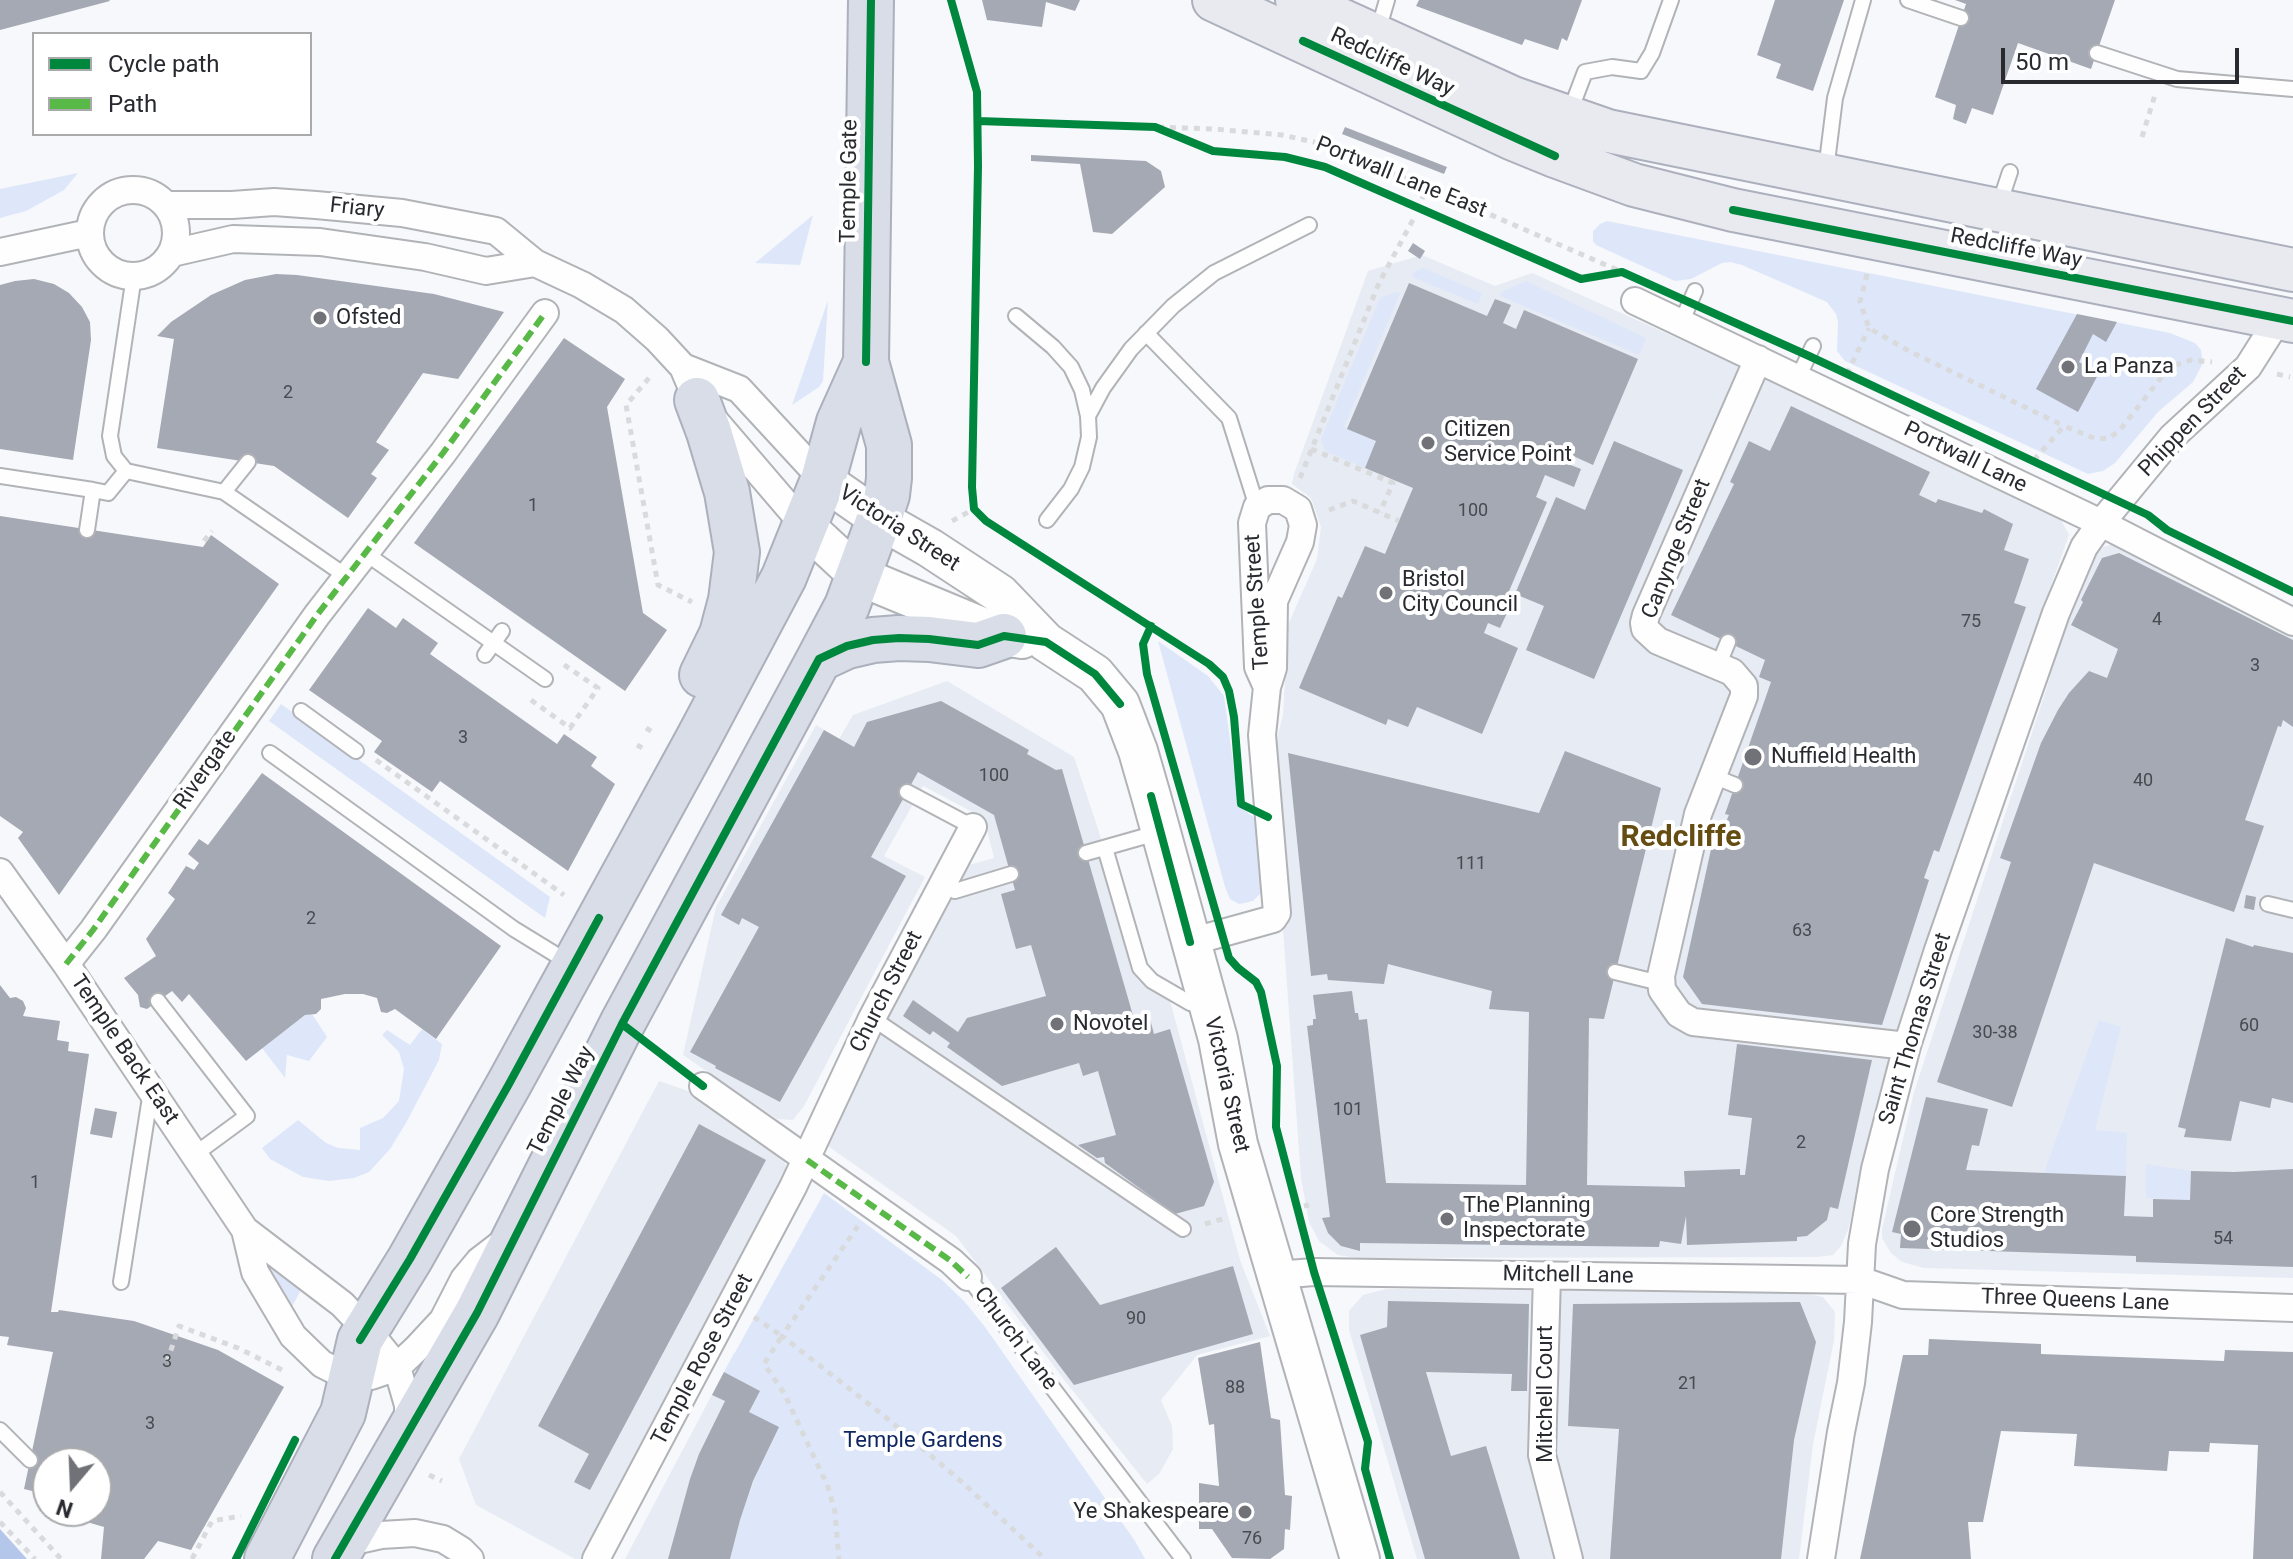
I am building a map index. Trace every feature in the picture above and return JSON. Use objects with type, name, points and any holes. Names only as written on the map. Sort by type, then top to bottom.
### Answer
[{"type":"highway","name":"Temple Gate","points":[[871,0],[866,362],[889,445],[887,495],[879,519]]},
{"type":"highway","name":"Temple Gate","points":[[823,480],[839,422],[866,362]]},
{"type":"highway","points":[[690,384],[709,432],[727,492],[737,552],[731,600],[722,634],[692,695],[698,739]]},
{"type":"highway","points":[[236,1559],[316,1398],[410,1259],[698,739],[784,577],[823,480]]},
{"type":"highway","name":"Temple Way","points":[[340,1551],[477,1313],[622,1024],[847,606],[879,519]]},
{"type":"highway","points":[[819,659],[847,646],[873,640],[929,639],[978,645],[1025,639]]},
{"type":"highway","points":[[267,1559],[343,1413],[342,1358]]},
{"type":"main road","name":"Redcliffe Way","points":[[1214,0],[1511,138],[1634,185],[1733,210],[2286,320]]},
{"type":"main road","name":"Redcliffe Way","points":[[1297,0],[1382,18],[1513,98],[1608,131],[1825,174],[2004,191],[2293,270]]},
{"type":"main road","name":"Victoria Street","points":[[823,480],[879,519],[1000,594],[1025,639]]},
{"type":"main road","name":"Victoria Street","points":[[804,525],[859,576],[1025,639],[1095,674],[1120,704],[1138,751],[1218,1039],[1238,1144],[1360,1559]]},
{"type":"street","name":"Friary","points":[[89,233],[98,206],[115,193],[130,189],[158,197],[166,205],[274,202],[402,213],[496,231],[535,263],[582,285],[624,310],[690,384],[804,525]]},
{"type":"street","points":[[166,205],[174,217],[177,232],[172,253]]},
{"type":"street","points":[[0,252],[89,233],[92,248],[103,264],[116,273],[134,276]]},
{"type":"street","name":"Friary","points":[[134,276],[149,273],[162,265],[172,253],[233,239],[320,242],[382,250],[486,271],[535,263]]},
{"type":"street","name":"Portwall Lane","points":[[1635,290],[1681,323],[1758,359],[1807,360],[2101,523],[2293,622]]},
{"type":"street","name":"Rivergate","points":[[66,964],[308,626],[448,447],[545,313]]},
{"type":"street","name":"Phippen Street","points":[[2101,523],[2172,437],[2248,367],[2286,320]]},
{"type":"street","name":"Canynge Street","points":[[1660,983],[1698,814],[1724,780],[1744,686],[1723,654],[1658,641],[1650,635],[1644,623],[1758,359]]},
{"type":"street","name":"Friary","points":[[690,384],[739,389],[823,480]]},
{"type":"street","name":"Temple Street","points":[[1190,942],[1273,919],[1277,913],[1262,735],[1267,687],[1273,668],[1274,601],[1300,542],[1303,525],[1298,509],[1283,500],[1268,500],[1257,507],[1252,523],[1258,667],[1267,687]]},
{"type":"street","name":"Saint Thomas Street","points":[[1821,1559],[1851,1383],[1862,1244],[1875,1169],[1907,1046],[2056,613],[2084,547],[2101,523]]},
{"type":"street","name":"Church Street","points":[[807,1160],[872,1018],[973,827]]},
{"type":"street","name":"Temple Back East","points":[[0,872],[66,964],[245,1230],[342,1304],[342,1358],[310,1355],[293,1336],[255,1272],[245,1230]]},
{"type":"street","points":[[1660,983],[1685,1019],[1693,1022],[1746,1035],[1907,1046]]},
{"type":"street","name":"Church Lane","points":[[703,1086],[951,1261],[968,1277]]},
{"type":"street","name":"Temple Rose Street","points":[[596,1559],[807,1160]]},
{"type":"street","points":[[342,1358],[371,1376],[397,1367],[443,1320],[464,1279],[479,1261],[515,1233]]},
{"type":"street","name":"Mitchell Lane","points":[[1276,1275],[1314,1272],[1860,1280]]},
{"type":"street","name":"Mitchell Court","points":[[1547,1275],[1542,1455],[1569,1559]]},
{"type":"street","name":"Three Queens Lane","points":[[1860,1280],[1903,1295],[2293,1308]]},
{"type":"street","points":[[342,1358],[397,1367]]},
{"type":"street","points":[[397,1367],[408,1405],[408,1432]]},
{"type":"street","points":[[340,1551],[381,1535],[415,1533],[443,1539],[465,1554]]},
{"type":"lane","points":[[1568,118],[1585,72],[1612,67],[1641,71],[1652,53],[1671,0]]},
{"type":"lane","points":[[1825,174],[1835,98],[1863,0]]},
{"type":"lane","points":[[1908,0],[1961,18]]},
{"type":"lane","points":[[2097,53],[2177,79],[2293,89]]},
{"type":"lane","points":[[1088,416],[1103,388],[1131,349],[1173,306],[1214,273],[1309,225]]},
{"type":"lane","points":[[134,276],[110,436],[114,456],[126,471],[224,492],[346,576]]},
{"type":"lane","points":[[1681,323],[1695,291]]},
{"type":"lane","points":[[1016,316],[1053,347],[1071,367],[1082,390],[1088,416],[1089,437],[1082,467],[1071,489],[1047,520]]},
{"type":"lane","points":[[1146,333],[1229,418],[1257,507]]},
{"type":"lane","points":[[224,492],[248,462]]},
{"type":"lane","points":[[0,476],[108,493],[126,471]]},
{"type":"lane","points":[[87,530],[93,490]]},
{"type":"lane","points":[[365,553],[545,679]]},
{"type":"lane","points":[[301,711],[356,751]]},
{"type":"lane","points":[[270,753],[514,929],[574,965]]},
{"type":"lane","points":[[907,792],[973,827]]},
{"type":"lane","points":[[1086,853],[1161,832]]},
{"type":"lane","points":[[1105,848],[1140,968],[1152,981],[1170,992],[1190,1003],[1209,1008]]},
{"type":"lane","points":[[942,884],[955,891],[1011,874]]},
{"type":"lane","points":[[2268,904],[2293,910]]},
{"type":"lane","points":[[1615,972],[1660,983]]},
{"type":"lane","points":[[158,1001],[247,1116],[194,1155]]},
{"type":"lane","points":[[872,1018],[1183,1229]]},
{"type":"lane","points":[[121,1282],[151,1090]]},
{"type":"lane","name":"Church Lane","points":[[968,1277],[1183,1559]]},
{"type":"lane","points":[[0,1430],[30,1460]]},
{"type":"path","points":[[2142,137],[2156,91]]},
{"type":"path","points":[[977,106],[978,136]]},
{"type":"path","points":[[1155,127],[1184,139]]},
{"type":"path","points":[[1422,199],[1427,187]]},
{"type":"path","points":[[1300,478],[1379,283],[1415,216]]},
{"type":"path","points":[[1869,264],[1860,302],[1869,328],[1909,351],[2096,439],[2109,438],[2119,431],[2170,369],[2191,360],[2208,361]]},
{"type":"path","points":[[1608,274],[1622,272],[1635,290]]},
{"type":"path","points":[[1847,374],[1869,328]]},
{"type":"path","points":[[1807,360],[1862,381]]},
{"type":"path","points":[[649,378],[626,405],[658,585],[681,596]]},
{"type":"path","points":[[2033,461],[2064,426]]},
{"type":"path","points":[[1311,449],[1393,483],[1380,512]]},
{"type":"path","points":[[2019,454],[2046,467]]},
{"type":"path","points":[[952,521],[977,512],[973,498]]},
{"type":"path","points":[[1329,510],[1353,501],[1399,521]]},
{"type":"path","points":[[204,541],[212,531]]},
{"type":"path","points":[[646,728],[654,733]]},
{"type":"path","points":[[637,745],[646,750]]},
{"type":"path","points":[[356,751],[359,748],[564,895]]},
{"type":"path","points":[[622,1024],[703,1086]]},
{"type":"path","points":[[1295,1199],[1304,1208]]},
{"type":"path","points":[[839,1559],[835,1512],[828,1487],[784,1393],[764,1364],[873,1206]]},
{"type":"path","points":[[1183,1229],[1237,1215]]},
{"type":"path","points":[[748,1314],[782,1336],[888,1419],[1045,1559]]},
{"type":"path","points":[[167,1362],[179,1326],[238,1348],[342,1358]]},
{"type":"path","points":[[429,1475],[442,1481]]},
{"type":"path","points":[[0,1492],[61,1559]]},
{"type":"path","points":[[192,1559],[212,1521],[241,1516]]},
{"type":"path","points":[[0,1522],[35,1559]]},
{"type":"shaded area","points":[[1422,255],[1495,286],[1532,273],[1795,391],[2046,509],[2060,518],[2069,535],[1955,856],[1889,1061],[1848,1230],[1833,1255],[1357,1258],[1338,1255],[1319,1241],[1309,1222],[1301,1178],[1271,763],[1283,715],[1288,625],[1317,559],[1321,527],[1311,498],[1292,484],[1368,271]]},
{"type":"shaded area","points":[[2117,543],[2293,629],[2293,1278],[1924,1268],[1902,1262],[1891,1253],[1882,1238],[1914,1092],[2067,618],[2094,558],[2103,547]]},
{"type":"shaded area","points":[[947,681],[1074,757],[1099,832],[1137,973],[1169,997],[1240,1260],[1270,1336],[1197,1355],[1161,1400],[1172,1426],[1173,1449],[1159,1474],[1147,1484],[956,1236],[828,1146],[885,1017],[969,865],[994,858],[984,818],[923,786],[884,856],[925,877],[804,1106],[793,1120],[777,1119],[683,1055],[716,907],[816,725],[839,739],[853,715]]},
{"type":"shaded area","points":[[659,1081],[691,1092],[773,1152],[785,1163],[787,1174],[585,1559],[575,1559],[476,1505],[459,1459]]},
{"type":"shaded area","points":[[1386,1289],[1803,1293],[1823,1297],[1835,1312],[1834,1340],[1813,1444],[1799,1559],[1417,1559],[1349,1330],[1349,1311],[1363,1295]]},
{"type":"shaded area","points":[[734,1353],[763,1378],[828,1559],[625,1559]]},
{"type":"green space","points":[[78,173],[64,190],[26,211],[0,218],[0,189]]},
{"type":"green space","points":[[813,215],[800,265],[755,263]]},
{"type":"green space","points":[[1607,221],[2170,333],[2195,343],[2201,350],[2203,363],[2193,382],[2158,412],[2115,463],[2103,471],[2088,474],[1845,361],[1837,351],[1836,314],[1827,302],[1730,262],[1691,279],[1675,281],[1596,245],[1593,231]]},
{"type":"green space","points":[[1423,268],[1482,293],[1478,304],[1412,277],[1414,272]]},
{"type":"green space","points":[[1526,281],[1646,338],[1639,355],[1500,296],[1502,292]]},
{"type":"green space","points":[[1400,293],[1344,427],[1376,441],[1365,468],[1325,451],[1321,439],[1380,298]]},
{"type":"green space","points":[[828,300],[823,381],[792,405]]},
{"type":"green space","points":[[1158,641],[1208,676],[1224,696],[1239,806],[1260,822],[1264,885],[1253,901],[1239,904],[1230,899],[1225,887]]},
{"type":"green space","points":[[281,704],[550,897],[545,918],[269,721]]},
{"type":"green space","points":[[312,1014],[327,1037],[309,1061],[287,1055],[285,1078],[262,1048],[305,1015]]},
{"type":"green space","points":[[2099,1020],[2121,1027],[2095,1130],[2127,1133],[2126,1176],[2044,1173]]},
{"type":"green space","points":[[422,1029],[442,1044],[439,1060],[390,1149],[369,1172],[354,1178],[329,1181],[303,1177],[270,1159],[262,1148],[298,1120],[326,1143],[338,1148],[360,1150],[360,1128],[383,1118],[399,1101],[404,1069],[399,1052],[382,1035],[387,1030],[410,1045]]},
{"type":"green space","points":[[2146,1164],[2191,1171],[2190,1200],[2146,1198]]},
{"type":"green space","name":"Temple Gardens","points":[[824,1193],[942,1280],[964,1301],[1145,1559],[730,1559],[740,1520],[763,1457],[749,1412],[760,1391],[724,1372]]},
{"type":"green space","points":[[267,1262],[301,1290],[289,1312],[263,1265]]},
{"type":"water","points":[[0,1529],[27,1559],[0,1559]]},
{"type":"building","points":[[0,0],[109,0],[110,1],[0,30]]},
{"type":"building","points":[[982,0],[1080,0],[1075,11],[1046,2],[1042,27],[987,20]]},
{"type":"building","points":[[1419,0],[1582,0],[1567,41],[1562,38],[1558,50],[1525,39],[1522,45],[1416,6]]},
{"type":"building","points":[[1775,0],[1844,0],[1813,91],[1776,78],[1781,64],[1757,55]]},
{"type":"building","points":[[1955,0],[2115,0],[2091,69],[2018,43],[1993,115],[1972,108],[1966,124],[1953,119],[1956,105],[1935,97],[1966,4]]},
{"type":"building","points":[[1345,127],[1447,167],[1444,174],[1342,134]]},
{"type":"building","points":[[1031,155],[1146,161],[1161,171],[1165,187],[1112,234],[1093,232],[1080,164],[1031,161]]},
{"type":"building","points":[[1413,243],[1425,251],[1420,259],[1408,251]]},
{"type":"building","points":[[276,274],[434,294],[504,312],[458,379],[423,373],[376,442],[389,450],[371,474],[377,478],[348,518],[274,466],[157,448],[174,339],[157,336],[171,322],[211,295],[245,280]]},
{"type":"building","points":[[34,279],[54,284],[69,293],[90,322],[91,340],[73,460],[0,449],[0,285]]},
{"type":"building","points":[[1409,283],[1487,316],[1495,299],[1511,305],[1503,323],[1516,329],[1524,310],[1638,359],[1593,465],[1571,455],[1568,464],[1581,469],[1574,487],[1545,475],[1536,497],[1547,502],[1501,610],[1507,613],[1500,628],[1488,623],[1484,633],[1518,648],[1482,734],[1417,707],[1408,727],[1388,719],[1386,725],[1299,688],[1338,596],[1342,598],[1365,546],[1385,554],[1413,488],[1365,468],[1376,441],[1347,429]]},
{"type":"building","name":"La Panza","points":[[2077,314],[2117,322],[2106,342],[2093,334],[2079,362],[2099,373],[2078,412],[2036,389]]},
{"type":"building","points":[[564,338],[625,379],[607,407],[643,613],[667,630],[625,691],[414,543]]},
{"type":"building","points":[[1791,406],[1930,472],[1919,495],[1936,503],[1938,499],[1982,513],[1984,509],[2013,524],[2004,550],[2029,559],[2014,603],[2026,607],[1939,852],[1934,850],[1924,878],[1929,880],[1882,1025],[1702,1004],[1683,977],[1717,822],[1725,824],[1729,815],[1725,814],[1771,682],[1759,677],[1765,660],[1671,615],[1734,484],[1730,482],[1749,441],[1770,451]]},
{"type":"building","points":[[1614,441],[1683,470],[1594,679],[1526,650],[1544,606],[1515,594],[1556,497],[1585,510]]},
{"type":"building","points":[[0,516],[203,547],[211,535],[279,584],[59,895],[18,838],[23,832],[0,816]]},
{"type":"building","points":[[2119,553],[2293,640],[2293,727],[2283,720],[2281,727],[2278,726],[2245,820],[2264,826],[2234,912],[2094,863],[2012,1107],[1937,1082],[2011,862],[2000,858],[2041,743],[2069,693],[2089,671],[2107,678],[2118,649],[2071,625],[2102,558]]},
{"type":"building","points":[[368,608],[396,628],[403,618],[438,643],[430,654],[557,744],[564,734],[597,757],[591,766],[615,784],[568,871],[440,781],[432,792],[374,752],[382,741],[309,690]]},
{"type":"building","points":[[941,701],[1029,750],[1027,754],[1056,770],[1062,769],[1134,1019],[1149,1015],[1154,1034],[1170,1029],[1214,1182],[1204,1206],[1175,1214],[1105,1163],[1104,1157],[1097,1158],[1078,1145],[1116,1135],[1098,1071],[1083,1076],[1079,1063],[1002,1086],[947,1047],[950,1043],[933,1031],[930,1035],[903,1016],[913,1000],[958,1032],[967,1018],[1046,996],[1031,945],[1016,949],[1001,894],[1015,890],[994,815],[918,772],[871,857],[906,876],[780,1102],[690,1052],[759,927],[742,918],[739,925],[721,915],[824,730],[854,747],[867,722]]},
{"type":"building","points":[[1565,751],[1661,788],[1604,1019],[1589,1018],[1587,1185],[1685,1187],[1684,1171],[1740,1169],[1740,1175],[1745,1175],[1752,1118],[1728,1115],[1737,1044],[1872,1060],[1838,1209],[1830,1207],[1827,1220],[1807,1236],[1797,1237],[1797,1241],[1687,1245],[1686,1216],[1681,1244],[1660,1241],[1659,1247],[1360,1243],[1360,1251],[1341,1246],[1328,1233],[1322,1218],[1330,1217],[1307,1026],[1313,1025],[1313,1019],[1316,1019],[1313,995],[1352,991],[1355,1013],[1358,1013],[1359,1020],[1367,1019],[1386,1183],[1526,1185],[1529,1012],[1489,1009],[1492,991],[1388,964],[1384,984],[1328,980],[1327,974],[1311,976],[1288,753],[1539,813]]},
{"type":"building","points":[[262,773],[501,946],[436,1039],[395,1009],[381,1012],[377,998],[345,994],[321,999],[321,1009],[316,1014],[305,1015],[246,1061],[189,994],[182,1002],[172,991],[147,1009],[140,1007],[138,995],[124,978],[156,956],[146,939],[175,899],[168,893],[186,866],[194,870],[199,863],[188,854],[199,839],[208,845]]},
{"type":"building","points":[[2246,895],[2256,897],[2254,910],[2244,908]]},
{"type":"building","points":[[2226,938],[2253,947],[2293,953],[2293,1103],[2272,1098],[2270,1108],[2240,1101],[2231,1141],[2184,1137],[2186,1129],[2178,1127]]},
{"type":"building","points":[[0,985],[10,998],[23,1001],[26,1008],[23,1016],[60,1021],[57,1040],[69,1042],[68,1051],[89,1054],[51,1312],[59,1310],[134,1321],[218,1350],[284,1387],[191,1550],[158,1541],[144,1559],[101,1559],[104,1527],[112,1527],[112,1447],[33,1447],[53,1352],[7,1345],[9,1337],[0,1336]]},
{"type":"building","points":[[1926,1097],[1988,1109],[1979,1146],[1972,1145],[1966,1170],[2126,1176],[2124,1216],[2153,1217],[2153,1199],[2190,1200],[2191,1171],[2293,1169],[2293,1267],[2136,1262],[2136,1256],[1900,1248],[1901,1234],[1892,1232]]},
{"type":"building","points":[[95,1108],[117,1112],[112,1138],[90,1134]]},
{"type":"building","points":[[699,1124],[766,1160],[590,1490],[574,1482],[589,1454],[538,1426]]},
{"type":"building","points":[[1056,1247],[1100,1305],[1233,1266],[1253,1334],[1074,1385],[1001,1288]]},
{"type":"building","points":[[1388,1301],[1529,1304],[1527,1391],[1511,1391],[1512,1374],[1426,1372],[1451,1456],[1486,1446],[1520,1559],[1425,1559],[1360,1335],[1387,1327]]},
{"type":"building","points":[[1800,1302],[1816,1342],[1794,1440],[1781,1559],[1610,1559],[1619,1429],[1568,1426],[1573,1304]]},
{"type":"building","points":[[1929,1339],[2041,1344],[2041,1354],[2224,1361],[2225,1350],[2293,1352],[2293,1559],[2253,1559],[2258,1445],[2210,1443],[2209,1452],[2169,1451],[2167,1471],[2074,1466],[2077,1434],[2001,1431],[1983,1522],[1968,1522],[1971,1559],[1860,1559],[1903,1355],[1928,1355]]},
{"type":"building","points":[[1260,1342],[1271,1418],[1280,1420],[1285,1495],[1292,1496],[1290,1530],[1285,1529],[1284,1549],[1270,1559],[1232,1558],[1212,1529],[1199,1529],[1199,1483],[1219,1486],[1214,1424],[1209,1425],[1198,1358]]},
{"type":"building","points":[[724,1372],[760,1391],[749,1412],[779,1427],[753,1481],[730,1559],[668,1559],[699,1454],[725,1401],[712,1395]]},
{"type":"building","points":[[32,1451],[32,1491],[24,1489]]},
{"type":"marked path","points":[[66,964],[317,615],[443,453],[545,313]]},
{"type":"marked path","points":[[807,1160],[951,1261],[968,1277]]},
{"type":"cycle path","points":[[866,362],[871,0]]},
{"type":"cycle path","points":[[951,0],[977,92],[974,509],[986,521],[1209,664],[1223,677],[1234,717],[1241,804],[1268,817]]},
{"type":"cycle path","points":[[1303,41],[1555,156]]},
{"type":"cycle path","name":"Portwall Lane East","points":[[978,121],[1155,127],[1213,151],[1285,157],[1325,167],[1581,279],[1622,272],[2148,515],[2167,530],[2293,592]]},
{"type":"cycle path","points":[[1733,210],[2293,321]]},
{"type":"cycle path","points":[[1151,626],[1143,644],[1147,674],[1229,958],[1256,982],[1261,992],[1277,1066],[1276,1127],[1314,1272],[1368,1442],[1365,1469],[1390,1559]]},
{"type":"cycle path","points":[[335,1559],[477,1313],[622,1024],[819,659],[847,646],[899,638],[978,645],[1004,636],[1046,642],[1095,674],[1120,704]]},
{"type":"cycle path","points":[[1151,796],[1190,942]]},
{"type":"cycle path","points":[[360,1340],[410,1259],[599,918]]},
{"type":"cycle path","points":[[622,1024],[703,1086]]},
{"type":"cycle path","points":[[236,1559],[295,1440]]},
{"type":"place","name":"Ofsted","points":[[320,318]]},
{"type":"place","name":"La Panza","points":[[2068,367]]},
{"type":"place","name":"Citizen Service Point","points":[[1428,443]]},
{"type":"place","name":"Bristol City Council","points":[[1386,593]]},
{"type":"place","name":"Nuffield Health","points":[[1753,757]]},
{"type":"place","name":"Novotel","points":[[1057,1024]]},
{"type":"place","name":"The Planning Inspectorate","points":[[1447,1219]]},
{"type":"place","name":"Core Strength Studios","points":[[1912,1229]]},
{"type":"place","name":"Ye Shakespeare","points":[[1245,1512]]},
{"type":"district","name":"Redcliffe","points":[[1681,838]]}]
